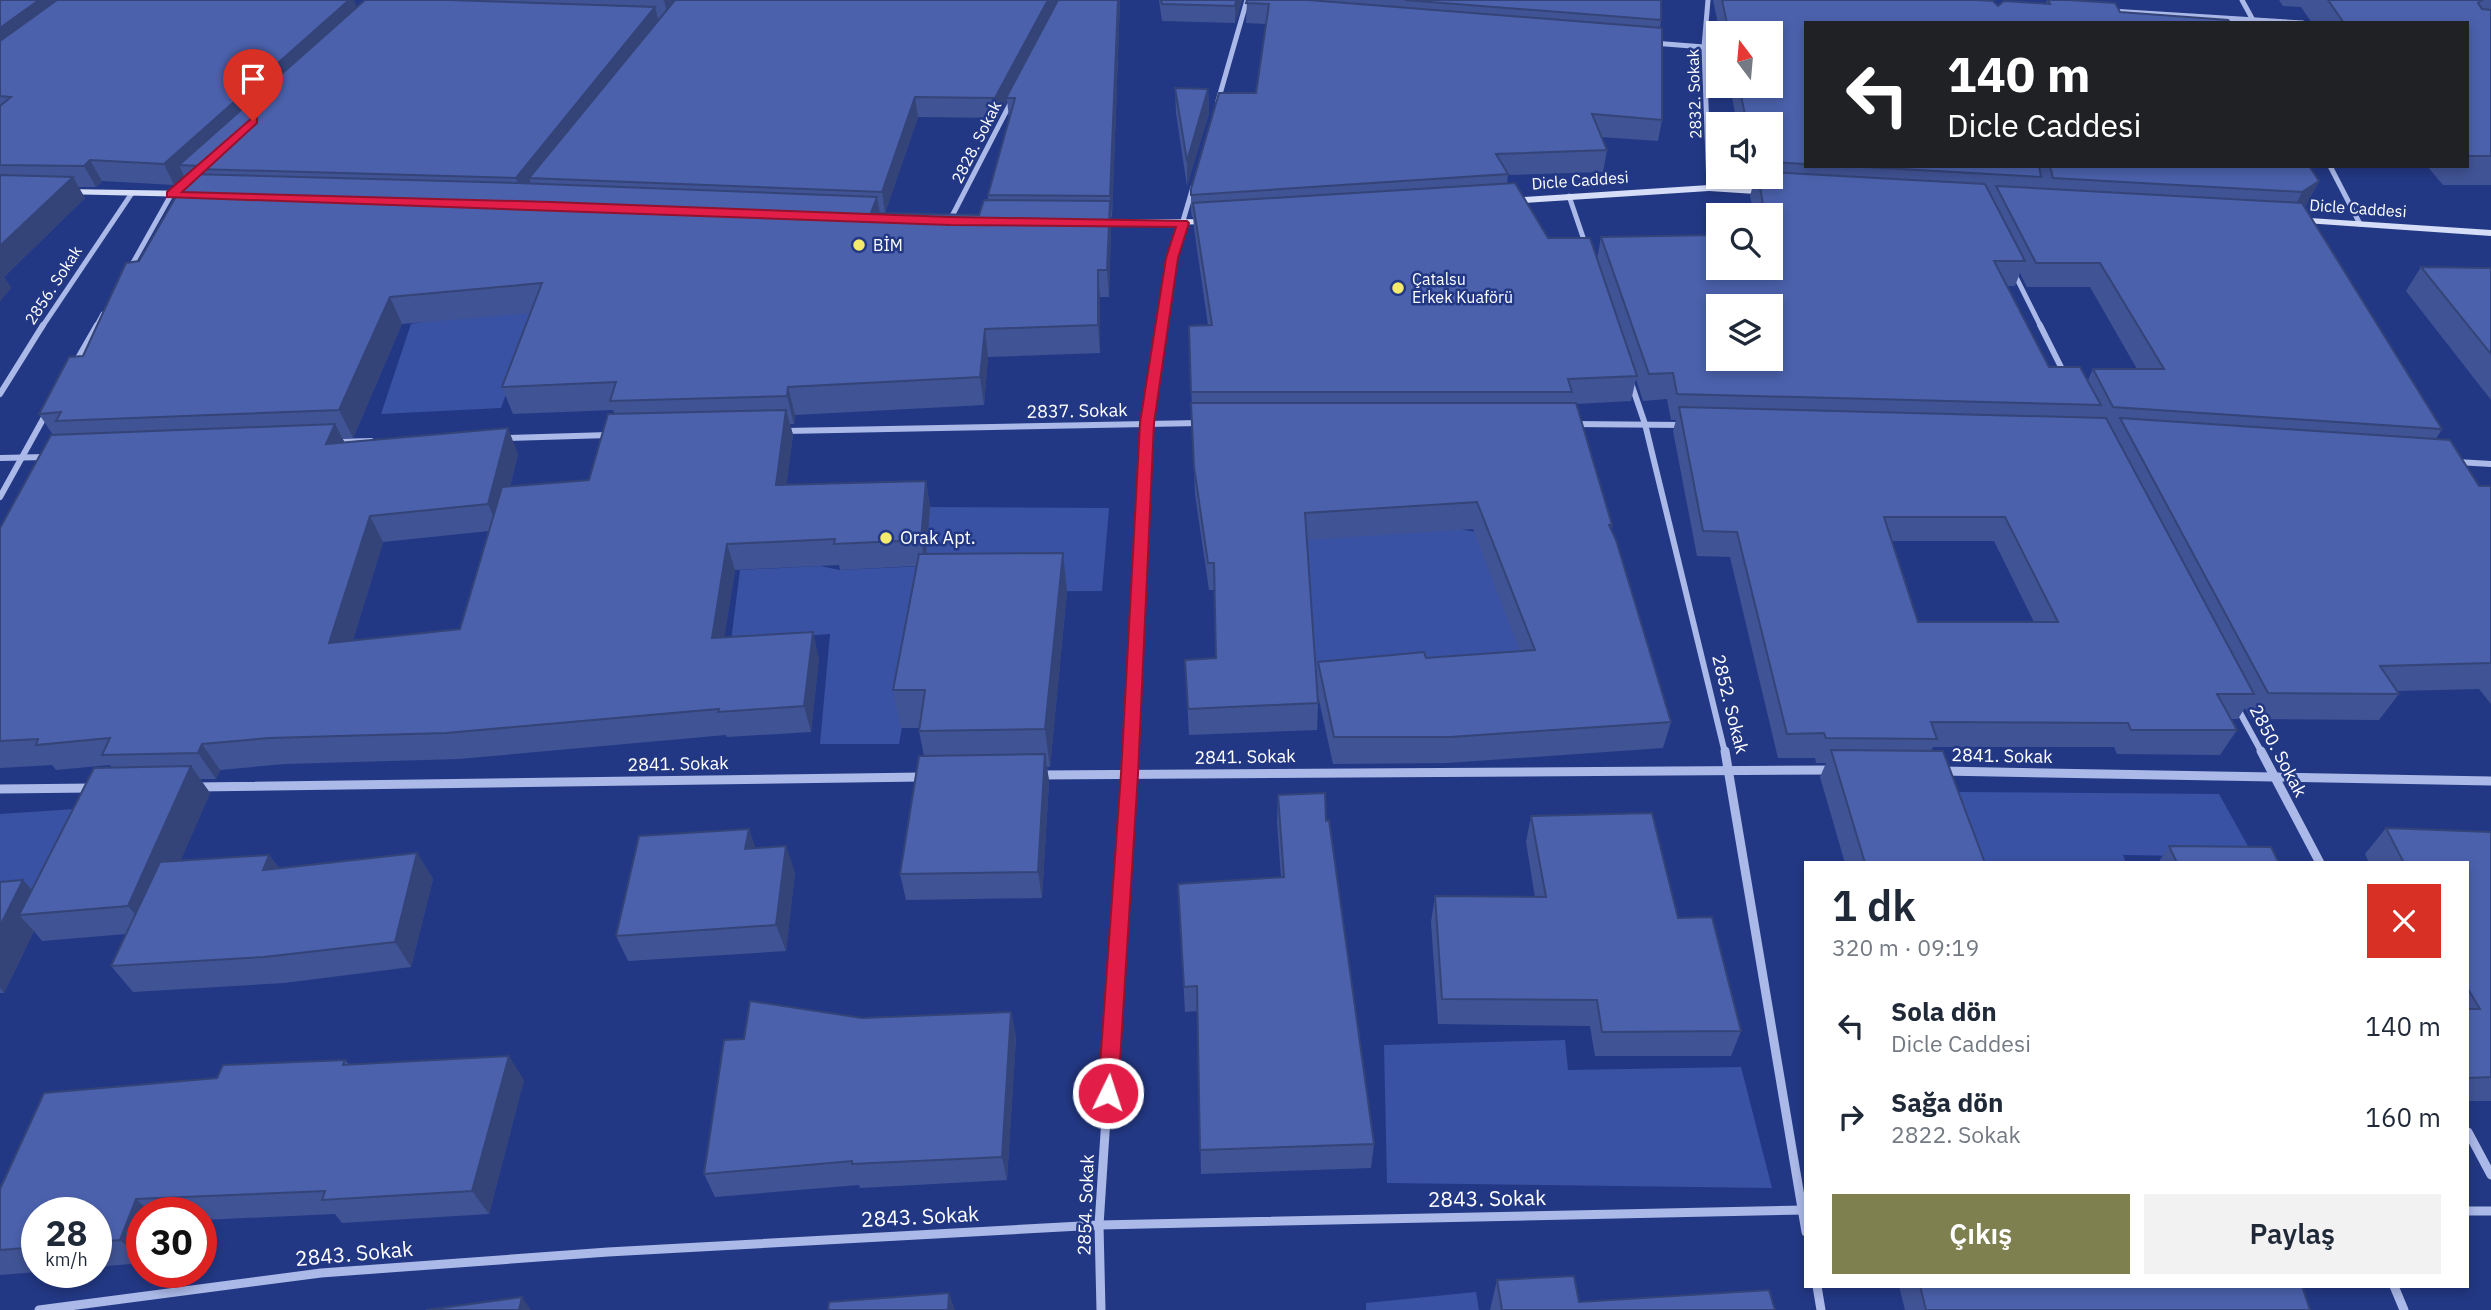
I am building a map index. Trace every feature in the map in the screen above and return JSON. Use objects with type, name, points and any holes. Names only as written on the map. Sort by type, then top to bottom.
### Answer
[{"type":"street","points":[[1217,103],[1247,0]]},
{"type":"street","name":"2832. Sokak","points":[[1706,112],[1704,47],[1708,0]]},
{"type":"street","points":[[2242,0],[2254,21]]},
{"type":"street","points":[[1244,10],[1258,11]]},
{"type":"street","points":[[2106,10],[2254,21]]},
{"type":"street","points":[[1648,43],[1704,47]]},
{"type":"street","name":"2828. Sokak","points":[[950,221],[1013,98]]},
{"type":"street","points":[[2331,168],[2360,224]]},
{"type":"street","points":[[128,271],[171,195],[192,176]]},
{"type":"street","name":"2854. Sokak","points":[[1101,1310],[1099,1225],[1129,774],[1147,423],[1172,258],[1194,183]]},
{"type":"street","name":"Dicle Caddesi","points":[[1501,202],[1706,188]]},
{"type":"street","name":"Dicle Caddesi","points":[[1726,189],[1776,192]]},
{"type":"street","points":[[53,191],[205,194]]},
{"type":"street","name":"2856. Sokak","points":[[0,394],[59,299],[131,193]]},
{"type":"street","points":[[1569,196],[1590,259]]},
{"type":"street","name":"Dicle Caddesi","points":[[2277,219],[2491,233]]},
{"type":"street","points":[[936,220],[963,221]]},
{"type":"street","points":[[1087,222],[1222,221]]},
{"type":"street","points":[[2010,266],[2072,388]]},
{"type":"street","points":[[68,376],[108,305]]},
{"type":"street","name":"2852. Sokak","points":[[1628,373],[1644,424],[1729,769],[1804,1210]]},
{"type":"street","points":[[0,497],[54,399]]},
{"type":"street","name":"2837. Sokak","points":[[772,432],[1202,423]]},
{"type":"street","points":[[1562,424],[1686,425]]},
{"type":"street","points":[[495,438],[620,435]]},
{"type":"street","points":[[330,443],[384,440]]},
{"type":"street","points":[[0,458],[61,456]]},
{"type":"street","points":[[2450,461],[2491,464]]},
{"type":"street","name":"2850. Sokak","points":[[2234,702],[2319,861]]},
{"type":"street","name":"2841. Sokak","points":[[1032,776],[1840,770]]},
{"type":"street","name":"2841. Sokak","points":[[1938,771],[2491,781]]},
{"type":"street","name":"2841. Sokak","points":[[181,787],[934,777]]},
{"type":"street","points":[[0,789],[98,788]]},
{"type":"street","points":[[2469,1134],[2491,1175]]},
{"type":"street","name":"2843. Sokak","points":[[39,1310],[321,1273],[608,1252],[1099,1225],[1804,1210]]},
{"type":"street","points":[[2469,1211],[2491,1211]]},
{"type":"street","points":[[1817,1288],[1821,1310]]},
{"type":"street","points":[[2395,1288],[2404,1310]]},
{"type":"shaded area","points":[[571,296],[526,337],[501,408],[381,414],[411,324]]},
{"type":"shaded area","points":[[1288,442],[1459,529],[1499,536],[1527,667],[1317,689]]},
{"type":"shaded area","points":[[930,507],[1109,508],[1102,591],[926,592],[899,744],[820,744],[830,634],[731,641],[740,570],[820,566],[840,570],[925,566]]},
{"type":"shaded area","points":[[1954,792],[2219,794],[2254,857],[2123,855],[2125,861],[1974,861]]},
{"type":"shaded area","points":[[90,808],[48,895],[0,899],[0,814]]},
{"type":"shaded area","points":[[1565,1040],[1568,1070],[1741,1067],[1772,1188],[1387,1183],[1384,1045]]},
{"type":"shaded area","points":[[1476,1292],[1479,1310],[1366,1310],[1366,1303]]},
{"type":"building","points":[[0,0],[39,0],[0,28]]},
{"type":"building","points":[[57,0],[349,0],[164,164],[90,160],[84,166],[0,165],[0,106],[11,97],[0,96],[0,41]]},
{"type":"building","points":[[365,0],[655,7],[516,178],[198,169],[200,166],[179,165]]},
{"type":"building","points":[[675,0],[1048,0],[995,98],[915,97],[882,192],[529,178]]},
{"type":"building","points":[[1058,0],[1118,0],[1110,196],[988,195],[1015,98],[1006,98]]},
{"type":"building","points":[[1161,0],[1236,0],[1235,6],[1162,4]]},
{"type":"building","points":[[1247,0],[1308,0],[1662,28],[1662,120],[1592,114],[1607,150],[1496,154],[1508,174],[1191,195],[1219,93],[1256,93],[1269,4],[1246,3]]},
{"type":"building","points":[[1405,0],[1661,0],[1661,20]]},
{"type":"building","points":[[1722,0],[1978,0],[1993,1],[1998,6],[2004,1],[2050,4],[2048,0],[2069,0],[2115,3],[2120,12],[2229,21],[1804,21],[1804,164],[1783,163],[1783,112],[1744,112],[1742,98],[1783,98],[1783,21],[1726,21]]},
{"type":"building","points":[[2328,0],[2482,0],[2478,3],[2482,9],[2491,10],[2491,156],[2469,156],[2469,21],[2343,21]]},
{"type":"building","points":[[1175,88],[1208,89],[1187,161]]},
{"type":"building","points":[[1882,168],[2039,168],[2041,177]]},
{"type":"building","points":[[2050,168],[2310,168],[2319,181],[2302,192],[2053,178]]},
{"type":"building","points":[[1783,173],[1985,184],[2025,261],[1994,261],[2049,367],[2080,367],[2101,405],[1677,394],[1673,373],[1649,374],[1601,237],[1706,235],[1706,280],[1783,280],[1783,203],[1763,203],[1760,189],[1783,189]]},
{"type":"building","points":[[189,174],[877,197],[871,213],[979,215],[984,200],[1110,201],[1107,270],[1098,270],[1098,325],[985,329],[980,377],[788,387],[787,396],[610,401],[616,382],[502,387],[542,283],[390,297],[339,410],[56,421],[61,412],[39,414],[69,357],[83,356],[126,263],[139,261]]},
{"type":"building","points":[[0,175],[73,177],[0,246]]},
{"type":"building","points":[[1515,183],[1548,238],[1590,238],[1637,376],[1568,379],[1572,392],[1191,392],[1189,326],[1212,325],[1193,203]]},
{"type":"building","points":[[1996,186],[2302,203],[2442,429],[2113,407],[2093,369],[2164,369],[2100,263],[2036,263]]},
{"type":"building","points":[[2421,267],[2491,268],[2491,354]]},
{"type":"building","points":[[1191,403],[1576,403],[1612,525],[1609,525],[1616,540],[1671,722],[1450,737],[1334,737],[1318,662],[1424,652],[1426,658],[1535,650],[1477,502],[1305,513],[1318,703],[1188,709],[1185,660],[1216,658],[1214,563],[1208,563],[1194,467]]},
{"type":"building","points":[[1679,407],[2106,418],[2254,694],[2217,694],[2237,730],[2131,730],[2128,723],[1931,722],[1937,739],[1826,738],[1824,733],[1787,734],[1737,532],[1703,531]],"holes":[[[1884,517],[2005,517],[2058,622],[1918,622]]]},
{"type":"building","points":[[786,410],[776,485],[926,481],[921,540],[834,544],[835,539],[727,544],[712,638],[813,632],[804,706],[718,712],[719,709],[446,733],[269,738],[202,744],[198,753],[102,755],[110,738],[36,745],[38,739],[0,741],[0,528],[51,435],[335,424],[326,444],[508,428],[488,504],[370,516],[329,643],[460,629],[502,487],[589,480],[608,414]]},
{"type":"building","points":[[2120,418],[2450,440],[2479,486],[2491,486],[2491,663],[2380,666],[2399,694],[2268,693]]},
{"type":"building","points":[[1063,553],[1045,729],[919,731],[925,690],[893,690],[919,554]]},
{"type":"building","points":[[1831,750],[1943,751],[1984,861],[1864,861]]},
{"type":"building","points":[[1045,754],[1038,872],[900,874],[919,756]]},
{"type":"building","points":[[191,766],[128,906],[19,915],[94,768]]},
{"type":"building","points":[[1325,793],[1326,821],[1329,820],[1374,1144],[1200,1150],[1197,986],[1184,987],[1178,884],[1284,877],[1278,795]]},
{"type":"building","points":[[1652,813],[1678,918],[1712,917],[1741,1031],[1602,1032],[1597,1000],[1442,999],[1435,896],[1546,897],[1531,816]]},
{"type":"building","points":[[2386,828],[2491,832],[2491,1077],[2469,1078],[2469,1009],[2480,1009],[2469,991],[2469,861],[2403,861]]},
{"type":"building","points":[[749,829],[745,849],[786,846],[776,925],[616,936],[639,836]]},
{"type":"building","points":[[2169,846],[2271,847],[2278,861],[2176,861]]},
{"type":"building","points":[[417,853],[395,942],[264,957],[111,966],[160,862],[269,855],[263,870]]},
{"type":"building","points":[[23,880],[0,926],[0,882]]},
{"type":"building","points":[[750,1001],[862,1018],[1011,1012],[1002,1157],[852,1164],[852,1161],[704,1174],[724,1040],[744,1039]]},
{"type":"building","points":[[509,1056],[472,1191],[322,1200],[325,1191],[126,1197],[126,1225],[120,1240],[112,1241],[112,1197],[21,1197],[21,1248],[0,1250],[0,1189],[44,1093],[217,1078],[223,1065],[345,1060],[343,1065]]},
{"type":"building","points":[[1574,1276],[1579,1302],[1769,1290],[1775,1310],[1502,1310],[1497,1280]]},
{"type":"building","points":[[1920,1288],[2303,1288],[2310,1310],[1926,1310]]},
{"type":"building","points":[[949,1293],[948,1310],[828,1310],[829,1302]]},
{"type":"building","points":[[522,1297],[519,1310],[426,1310]]},
{"type":"place","name":"BİM","points":[[859,245]]},
{"type":"place","name":"Çatalsu Erkek Kuaförü","points":[[1398,288]]},
{"type":"place","name":"Orak Apt.","points":[[886,538]]},
{"type":"route","points":[[253,121],[171,195],[551,205],[950,221],[1183,223],[1172,258],[1147,423],[1129,774],[1108,1093]]}]
